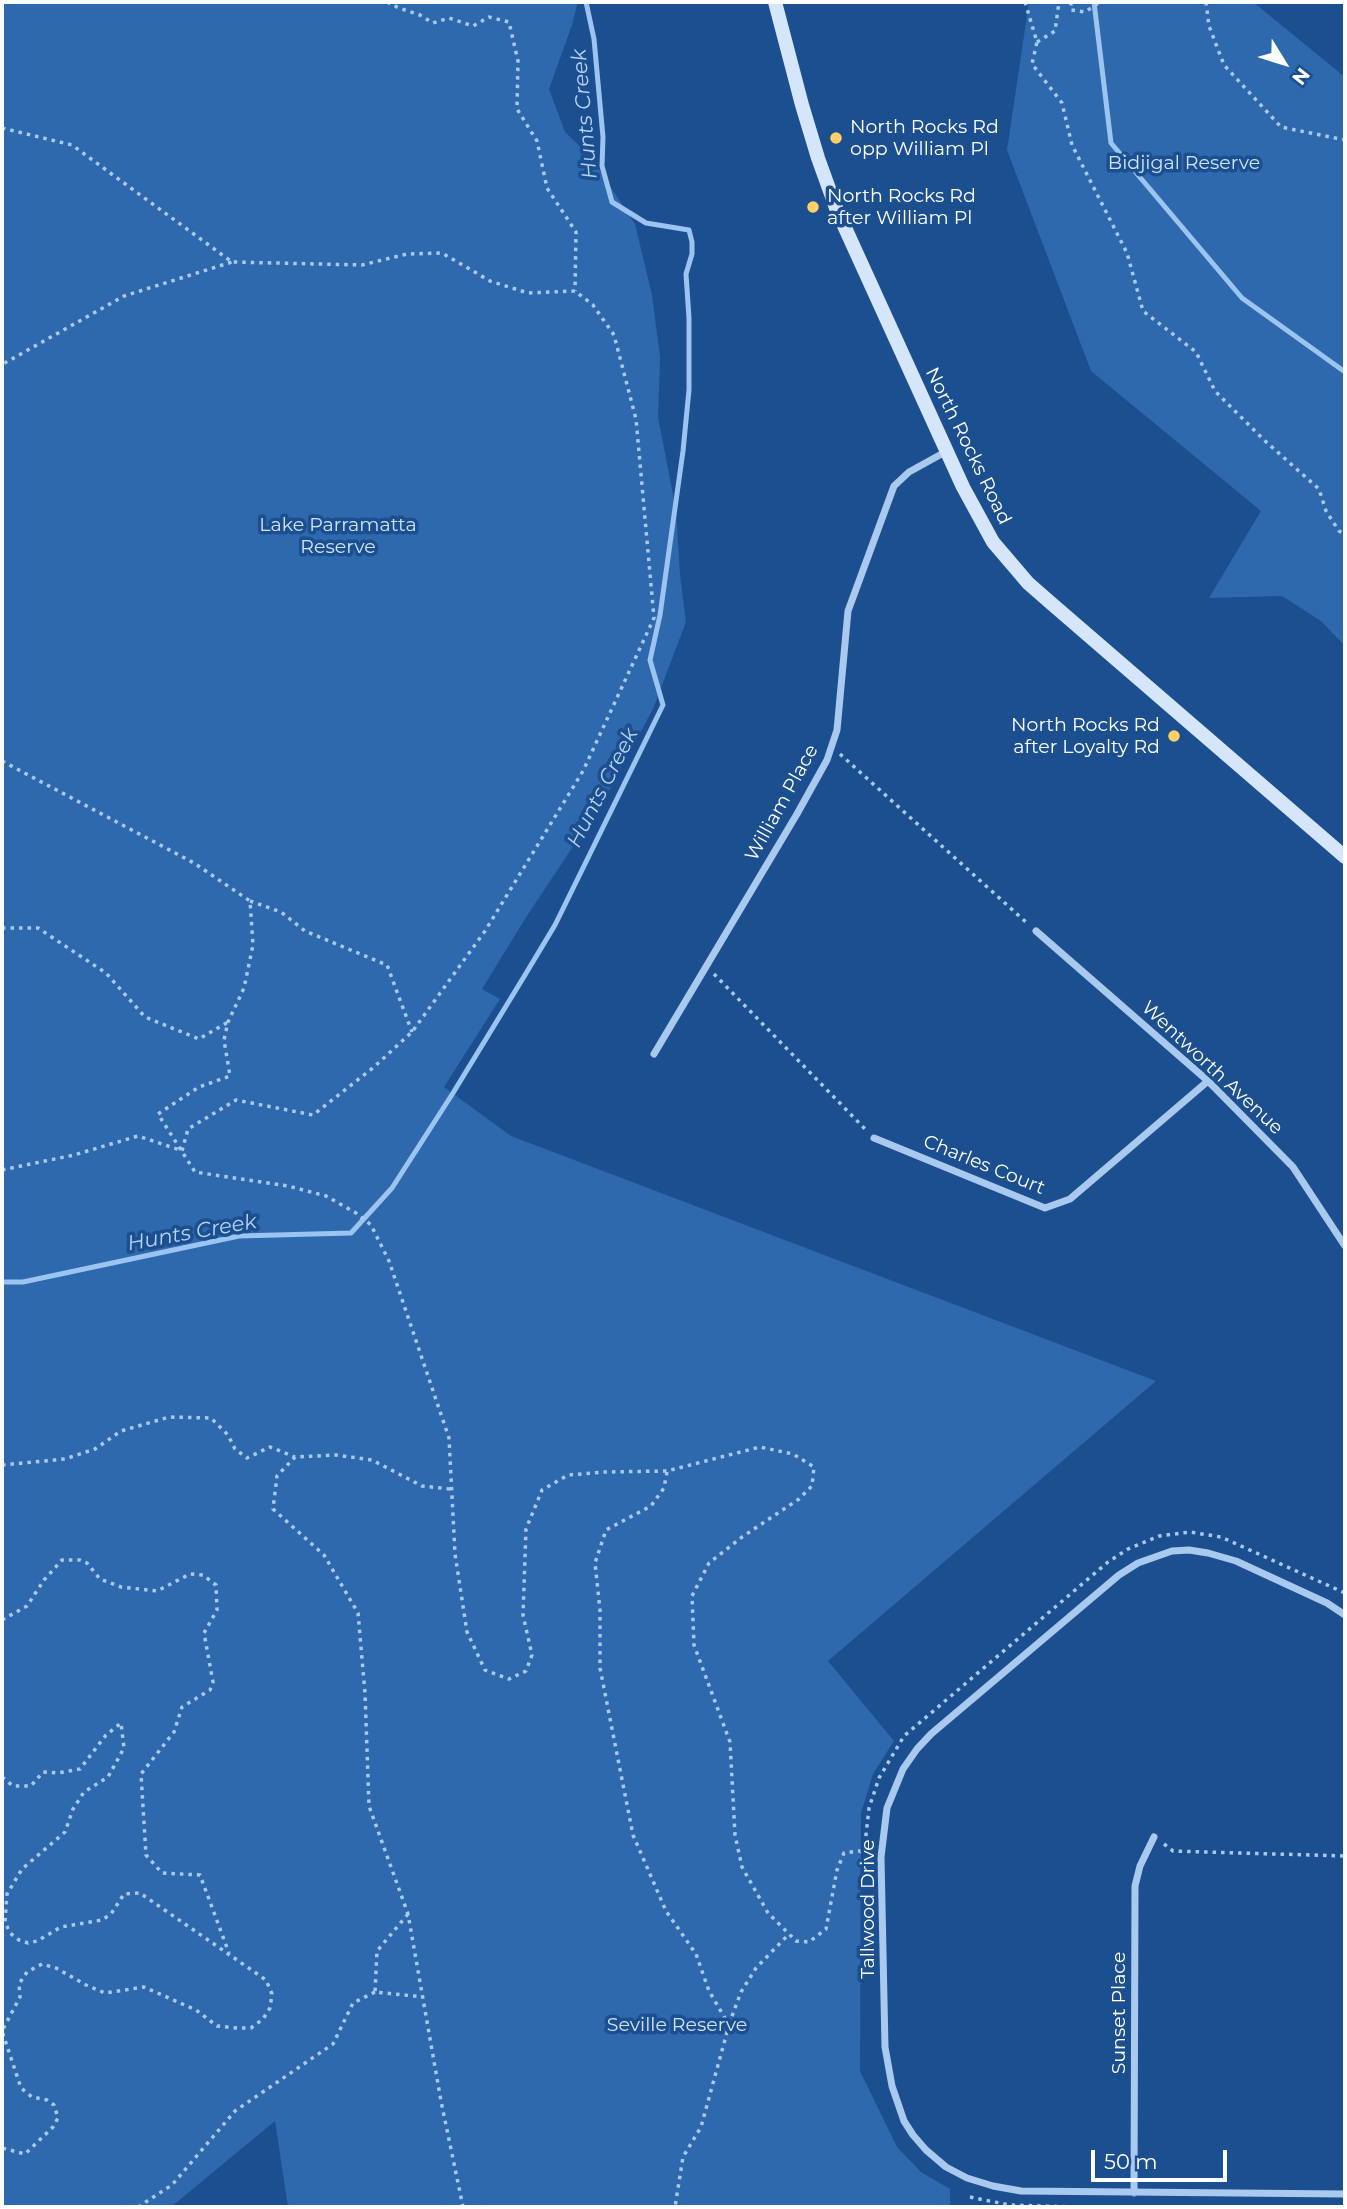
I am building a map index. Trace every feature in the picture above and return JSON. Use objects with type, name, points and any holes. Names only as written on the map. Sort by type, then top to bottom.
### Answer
[{"type":"main road","name":"North Rocks Road","points":[[775,2],[805,116],[836,208],[963,487],[993,542],[1028,583],[1345,857]]},
{"type":"street","name":"William Place","points":[[654,1054],[827,760],[837,730],[848,611],[887,500],[894,486],[909,472],[948,451]]},
{"type":"street","name":"Wentworth Avenue","points":[[1036,931],[1208,1081],[1293,1167],[1345,1246]]},
{"type":"street","name":"Charles Court","points":[[874,1138],[1045,1208],[1070,1199],[1208,1081]]},
{"type":"street","name":"Tallwood Drive","points":[[1345,1615],[1327,1603],[1236,1561],[1208,1553],[1172,1551],[1138,1563],[1119,1575],[931,1734],[917,1749],[903,1769],[887,1808],[881,1857],[885,2047],[896,2102],[913,2135],[946,2167],[967,2178],[1021,2191],[1345,2194]]},
{"type":"street","name":"Sunset Place","points":[[1134,2193],[1135,1886],[1140,1866],[1154,1837]]},
{"type":"path","points":[[387,2],[433,23],[449,18],[473,26],[489,17],[509,22],[518,61],[517,109],[537,141],[547,188],[576,232],[575,291]]},
{"type":"path","points":[[1025,2],[1037,42],[1032,64],[1062,103],[1072,145],[1127,253],[1143,311],[1196,352],[1215,391],[1319,489],[1326,511],[1339,531],[1345,534]]},
{"type":"path","points":[[1037,42],[1055,31],[1059,2]]},
{"type":"path","points":[[1071,2],[1071,10],[1085,12],[1100,2]]},
{"type":"path","points":[[1206,2],[1209,26],[1224,65],[1281,127],[1345,141]]},
{"type":"path","points":[[2,128],[72,145],[232,262]]},
{"type":"path","points":[[2,357],[3,363],[124,296],[232,262],[362,265],[407,254],[442,253],[490,281],[528,293],[575,291],[593,305],[614,335],[636,419],[654,618],[583,771],[485,931],[412,1032],[374,1067],[313,1115],[236,1100],[188,1129],[182,1151]]},
{"type":"path","points":[[832,747],[1036,931]]},
{"type":"path","points":[[2,761],[194,863],[250,901],[281,912],[305,931],[387,965],[412,1032]]},
{"type":"path","points":[[250,901],[253,945],[244,988],[228,1022],[224,1040],[230,1076],[199,1087],[158,1114],[195,1172],[288,1186],[326,1196],[371,1225],[389,1261],[449,1438],[455,1554],[467,1632],[485,1670],[509,1679],[526,1671],[533,1655],[523,1615],[526,1529],[542,1490],[568,1475],[667,1471],[760,1447],[793,1454],[814,1467],[812,1486],[799,1499],[709,1563],[692,1596],[694,1645],[730,1742],[735,1835],[742,1867],[768,1913],[796,1941],[809,1942],[826,1929],[837,1870],[844,1853],[864,1853],[881,1857]]},
{"type":"path","points":[[2,928],[38,928],[106,973],[145,1017],[199,1039],[228,1022]]},
{"type":"path","points":[[706,965],[874,1138]]},
{"type":"path","points":[[2,1170],[74,1155],[138,1136],[182,1151]]},
{"type":"path","points":[[2,1465],[65,1459],[95,1449],[121,1431],[169,1417],[211,1418],[228,1435],[235,1449],[247,1458],[270,1447],[295,1457],[336,1455],[372,1460],[422,1486],[450,1489]]},
{"type":"path","points":[[295,1457],[277,1476],[273,1509],[324,1555],[358,1614],[365,1693],[369,1806],[408,1914],[463,2207]]},
{"type":"path","points":[[667,1471],[663,1488],[652,1506],[606,1530],[602,1541],[595,1563],[600,1610],[600,1668],[633,1835],[666,1911],[696,1954],[709,1991],[729,2025]]},
{"type":"path","points":[[864,1853],[869,1808],[879,1778],[904,1736],[1098,1571],[1128,1549],[1159,1536],[1190,1532],[1221,1537],[1345,1593]]},
{"type":"path","points":[[2,1620],[27,1606],[44,1580],[62,1560],[80,1560],[87,1563],[100,1579],[121,1587],[157,1591],[190,1574],[203,1575],[216,1586],[217,1609],[204,1633],[213,1682],[210,1690],[182,1707],[174,1732],[141,1774],[141,1786],[146,1855],[162,1873],[200,1875],[230,1955]]},
{"type":"path","points":[[2,1777],[13,1786],[31,1786],[43,1772],[58,1773],[80,1769],[106,1735],[121,1723],[124,1748],[108,1777],[85,1792],[73,1808],[65,1832],[22,1869],[7,1894],[5,1922],[10,1933],[29,1943],[37,1941],[61,1927],[102,1920],[111,1914],[124,1894],[140,1893],[266,1980],[272,1994],[270,2008],[263,2019],[251,2028],[217,2025],[196,2010],[144,1987],[104,1993],[42,1964],[27,1972],[19,1984],[20,1997],[2,2031],[21,2088],[32,2097],[47,2100],[54,2105],[58,2118],[53,2127],[25,2154],[2,2148]]},
{"type":"path","points":[[1154,1837],[1173,1851],[1345,1856]]},
{"type":"path","points":[[374,1992],[377,1951],[408,1914]]},
{"type":"path","points":[[675,2207],[683,2157],[701,2127],[729,2025],[741,1992],[756,1968],[789,1934]]},
{"type":"path","points":[[138,2207],[172,2185],[235,2111],[333,2044],[353,2003],[374,1992],[424,1997]]},
{"type":"green space","points":[[2,2],[578,2],[549,89],[565,132],[590,156],[635,224],[652,295],[660,357],[658,417],[676,510],[686,622],[653,709],[605,798],[482,989],[500,999],[444,1087],[511,1136],[1156,1381],[828,1661],[894,1741],[873,1774],[861,1813],[860,2071],[897,2147],[921,2172],[950,2189],[950,2207],[288,2207],[275,2121],[171,2207],[2,2207]]},
{"type":"green space","name":"Bidjigal Reserve","points":[[1029,2],[1253,2],[1345,77],[1345,646],[1321,621],[1282,596],[1209,598],[1261,511],[1091,371],[1007,150]]},
{"type":"waterway","name":"Hunts Creek","points":[[2,1282],[23,1282],[239,1236],[351,1233],[392,1188],[555,925],[663,705],[650,660],[660,615],[683,451],[689,390],[686,274],[692,254],[692,242],[689,230],[646,223],[612,202],[602,166],[603,137],[594,39],[586,2]]},
{"type":"waterway","points":[[1094,2],[1111,143],[1242,298],[1345,372]]},
{"type":"place","name":"North Rocks Rd opp William Pl","points":[[836,138]]},
{"type":"place","name":"North Rocks Rd after William Pl","points":[[813,207]]},
{"type":"place","name":"North Rocks Rd after Loyalty Rd","points":[[1174,736]]},
{"type":"park label","name":"Lake Parramatta Reserve","points":[[338,536]]},
{"type":"park label","name":"Seville Reserve","points":[[677,2025]]}]
